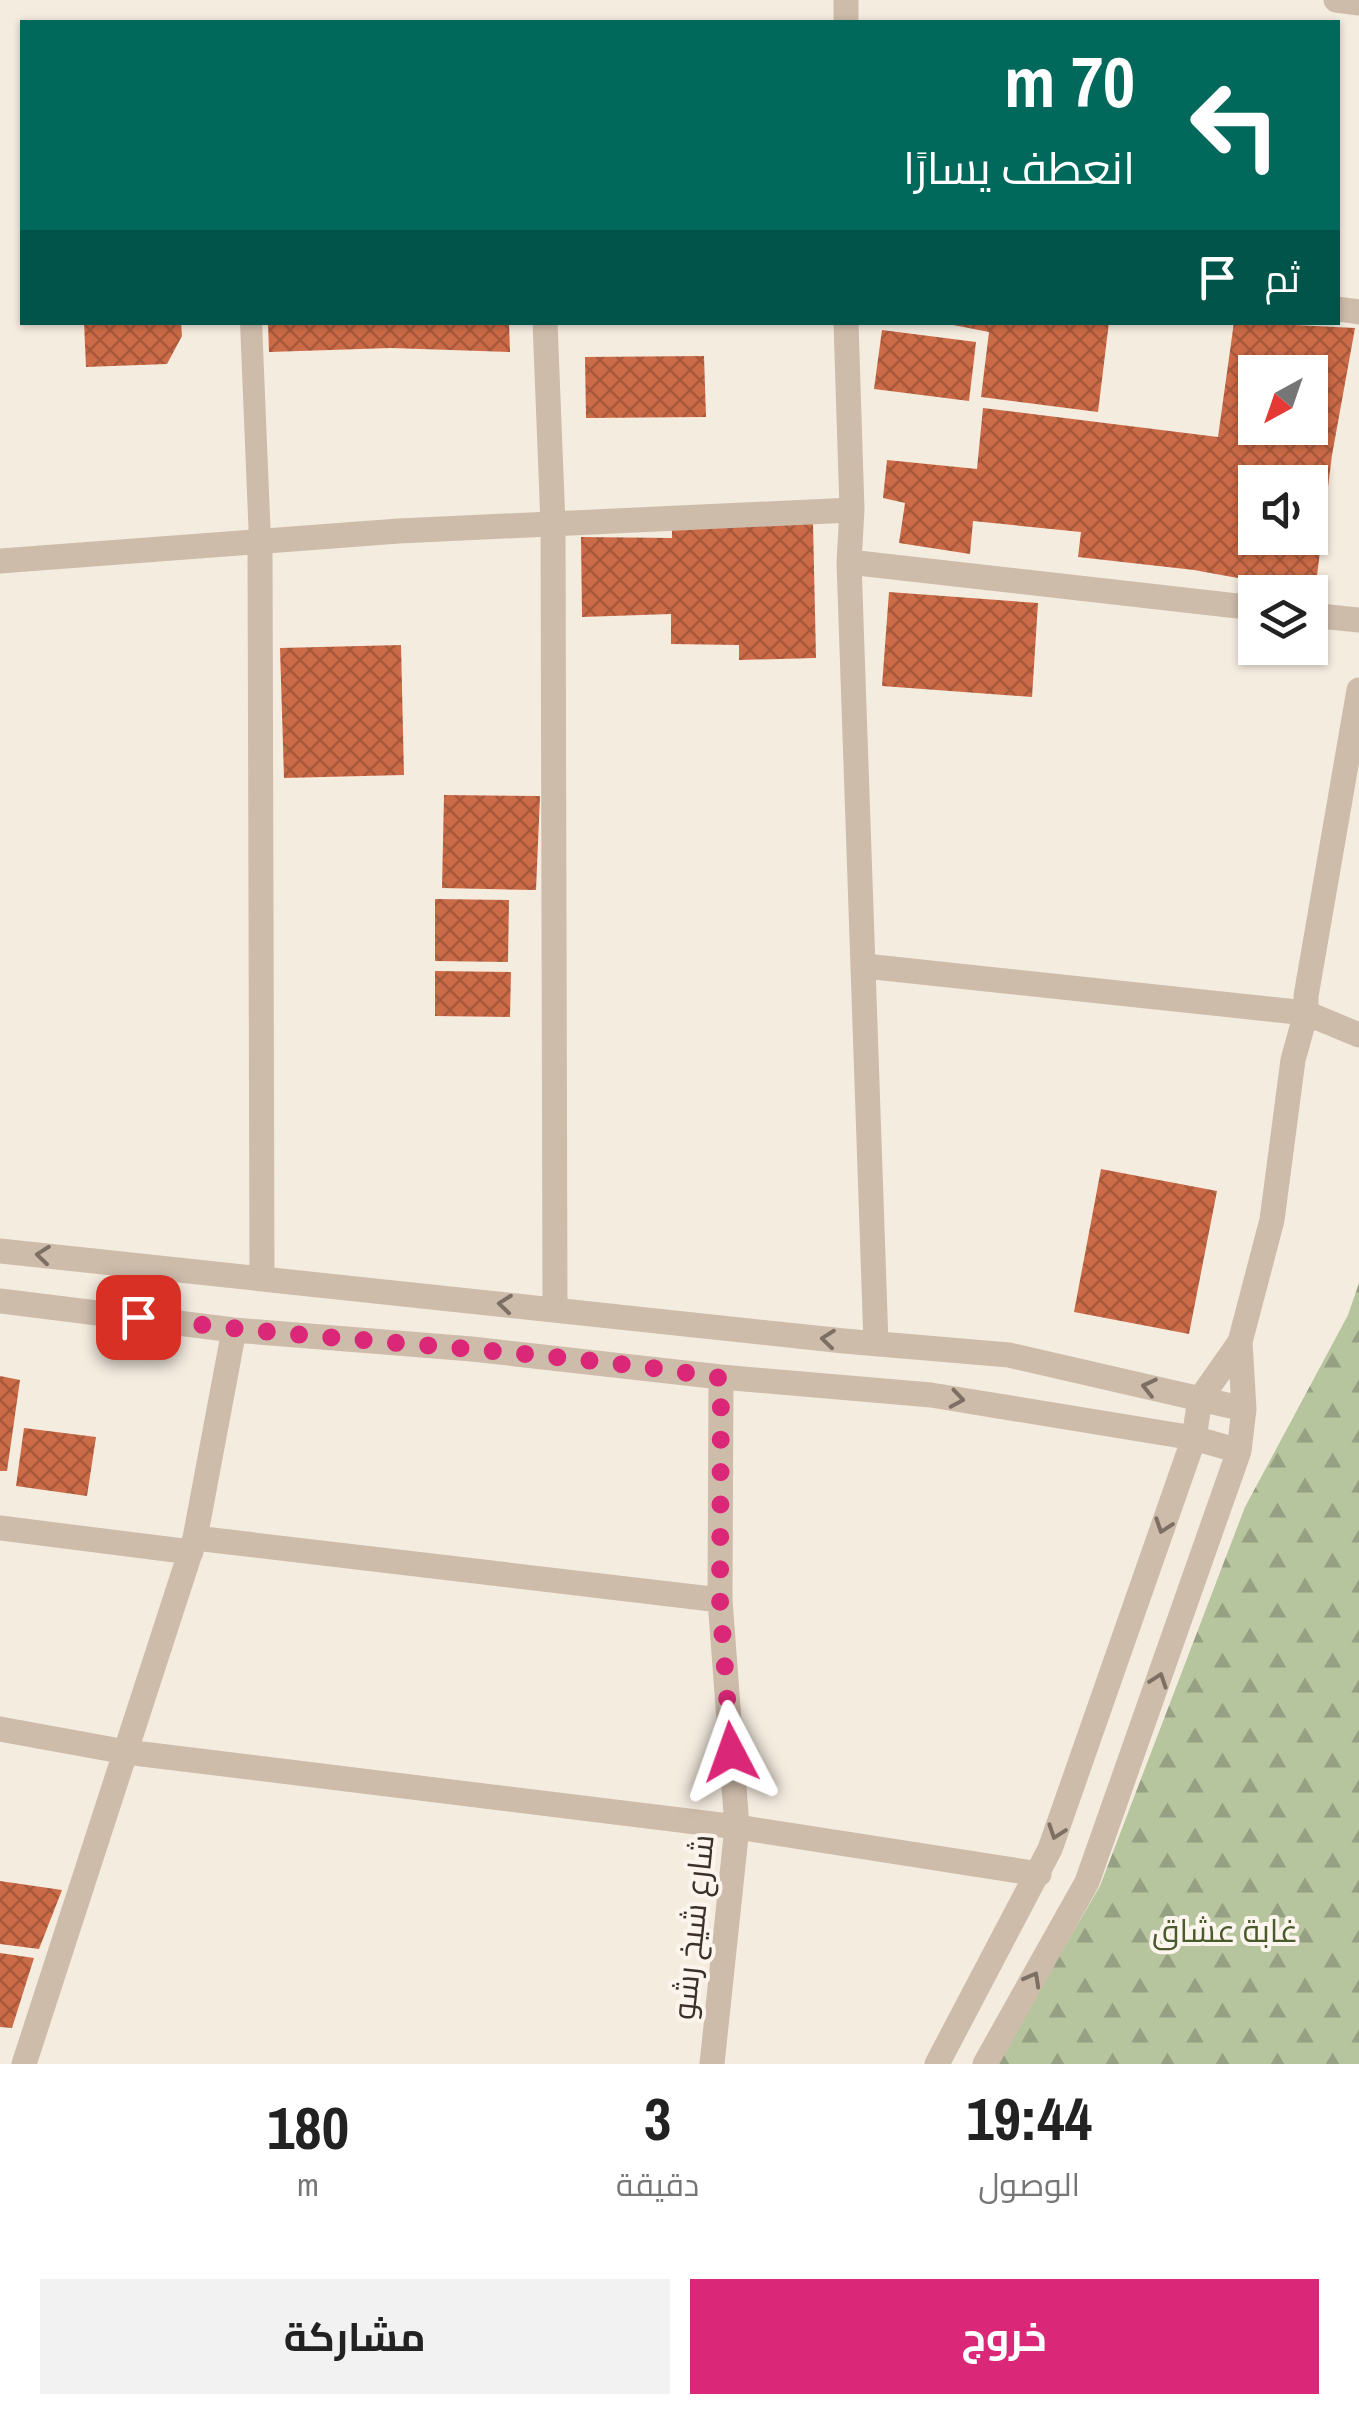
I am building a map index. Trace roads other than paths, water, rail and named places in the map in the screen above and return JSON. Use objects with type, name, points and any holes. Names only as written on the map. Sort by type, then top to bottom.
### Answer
[{"type":"street","points":[[1336,0],[1359,3]]},
{"type":"street","points":[[544,325],[553,524],[555,1310]]},
{"type":"street","points":[[846,325],[852,510],[849,562],[876,1343]]},
{"type":"street","points":[[0,561],[260,541],[852,510]]},
{"type":"street","points":[[260,541],[262,1276]]},
{"type":"street","points":[[849,562],[1238,606]]},
{"type":"street","points":[[1328,617],[1359,620]]},
{"type":"street","points":[[986,2064],[1088,1882],[1240,1451],[1244,1408],[1240,1342],[1272,1220],[1293,1060],[1306,1014],[1359,690]]},
{"type":"street","points":[[865,966],[1306,1014],[1359,1034]]},
{"type":"street","points":[[0,1251],[1009,1355],[1244,1408]]},
{"type":"street","points":[[0,1300],[234,1330],[472,1349],[721,1378],[931,1394],[1194,1438],[1240,1451]]},
{"type":"street","points":[[24,2064],[193,1545],[234,1330]]},
{"type":"street","points":[[937,2064],[1039,1874],[1194,1438],[1200,1399],[1240,1342]]},
{"type":"street","name":"شارع شيخ رشو","points":[[712,2064],[737,1827],[720,1600],[721,1378]]},
{"type":"street","points":[[0,1528],[720,1600]]},
{"type":"street","points":[[0,1729],[126,1752],[737,1827],[1039,1874]]},
{"type":"lane","points":[[251,325],[260,541]]},
{"type":"park label","name":"غابة عشاق","points":[[1225,1931]]}]
